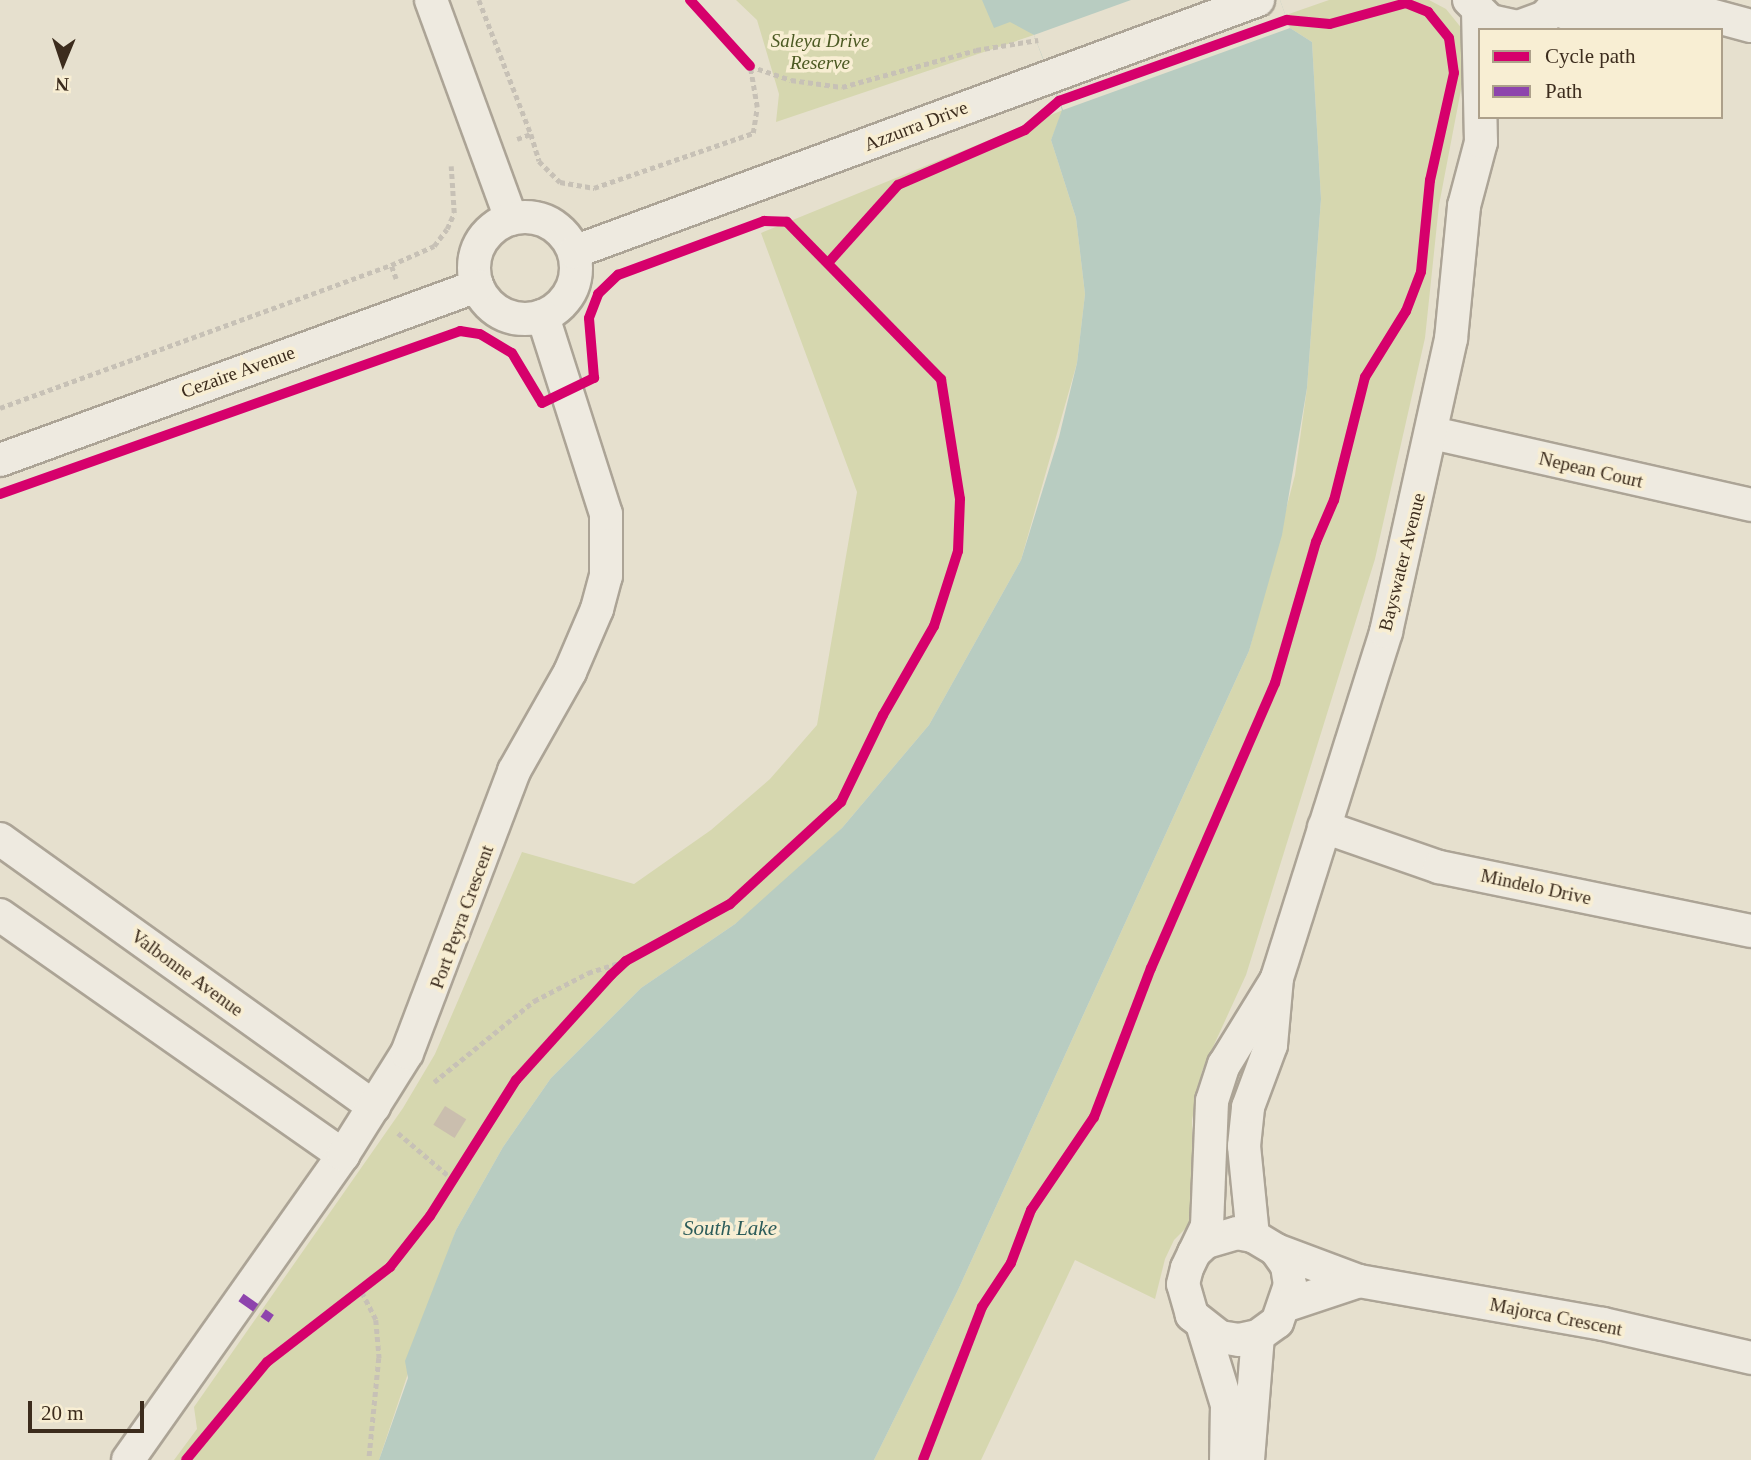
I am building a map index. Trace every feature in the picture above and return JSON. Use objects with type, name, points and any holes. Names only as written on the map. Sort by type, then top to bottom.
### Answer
[{"type":"street","points":[[431,0],[511,219]]},
{"type":"street","name":"Azzurra Drive","points":[[574,252],[1258,0]]},
{"type":"street","points":[[1665,0],[1706,15],[1751,26]]},
{"type":"street","points":[[1474,6],[1497,23],[1518,27],[1549,14],[1706,15]]},
{"type":"street","name":"Bayswater Avenue","points":[[1474,6],[1478,46]]},
{"type":"street","name":"Bayswater Avenue","points":[[1287,1305],[1290,1285],[1287,1266],[1264,1243],[1244,1146],[1248,1107],[1271,1045],[1277,978],[1386,632],[1432,433],[1459,282],[1464,206],[1486,126]]},
{"type":"street","points":[[511,219],[549,223],[574,252],[574,285],[562,304],[543,316],[516,319],[504,314],[483,298],[477,286],[475,259],[480,245],[487,234],[511,219]]},
{"type":"street","name":"Cezaire Avenue","points":[[0,460],[477,286]]},
{"type":"street","name":"Port Peyra Crescent","points":[[128,1460],[343,1155],[421,1026],[514,771],[584,644],[606,576],[608,533],[599,484],[543,316]]},
{"type":"street","name":"Nepean Court","points":[[1432,433],[1751,505]]},
{"type":"street","name":"Mindelo Drive","points":[[1324,827],[1439,867],[1751,931]]},
{"type":"street","name":"Valbonne Avenue","points":[[1,842],[374,1107]]},
{"type":"street","points":[[0,915],[343,1155]]},
{"type":"street","name":"Bayswater Avenue","points":[[1226,1460],[1227,1405],[1203,1327],[1185,1300],[1185,1276],[1207,1226],[1212,1101],[1224,1065],[1277,978]]},
{"type":"street","points":[[1195,1254],[1221,1236],[1264,1243]]},
{"type":"street","name":"Majorca Crescent","points":[[1264,1243],[1359,1281],[1602,1324],[1751,1358]]},
{"type":"street","name":"Majorca Crescent","points":[[1287,1305],[1359,1281]]},
{"type":"street","points":[[1203,1327],[1239,1340],[1258,1335],[1277,1322],[1287,1305]]},
{"type":"street","points":[[1248,1460],[1258,1335]]},
{"type":"path","points":[[480,0],[539,160],[560,183],[594,188],[753,133],[757,107],[750,65]]},
{"type":"path","points":[[740,56],[750,65],[791,80],[842,87],[976,50],[1036,41]]},
{"type":"path","points":[[0,408],[391,265],[434,246],[454,213],[451,160],[531,134]]},
{"type":"path","points":[[391,265],[408,310]]},
{"type":"path","points":[[429,1086],[534,1001],[588,973],[626,961],[638,954]]},
{"type":"path","points":[[601,985],[626,961]]},
{"type":"path","points":[[398,1133],[449,1183],[459,1167]]},
{"type":"path","points":[[352,1300],[372,1284]]},
{"type":"path","points":[[362,1292],[376,1320],[379,1358],[369,1460]]},
{"type":"green space","name":"Saleya Drive Reserve","points":[[736,0],[982,0],[1034,35],[776,122],[779,94],[757,20]]},
{"type":"green space","points":[[1329,0],[1429,0],[1446,9],[1463,30],[1468,53],[1439,205],[1425,338],[1375,559],[1246,975],[1202,1071],[1192,1120],[1194,1208],[1188,1226],[1174,1240],[1165,1259],[1155,1299],[1075,1260],[981,1460],[874,1460],[958,1290],[1249,651],[1295,475],[1307,388],[1321,199],[1312,42],[1290,28],[1286,15]]},
{"type":"green space","points":[[1063,110],[1051,140],[1076,218],[1085,294],[1077,363],[1021,560],[929,725],[842,828],[794,876],[735,924],[641,988],[551,1078],[503,1147],[456,1230],[379,1460],[174,1460],[197,1429],[194,1407],[403,1108],[435,1054],[522,852],[634,884],[711,830],[770,779],[817,725],[857,492],[761,233]]},
{"type":"water","name":"South Lake","points":[[982,0],[1280,0],[1290,28],[1312,42],[1321,199],[1307,388],[1282,535],[1249,651],[958,1290],[874,1460],[379,1460],[408,1378],[405,1361],[456,1230],[503,1147],[551,1078],[641,988],[735,924],[842,828],[929,725],[1021,560],[1059,437],[1077,363],[1085,294],[1076,218],[1051,140],[1062,110],[1034,35],[1010,22],[994,28]]},
{"type":"pier","points":[[1131,0],[1280,0],[1290,28],[1063,110],[1034,35]]},
{"type":"building","points":[[445,1106],[466,1119],[455,1138],[433,1125]]},
{"type":"marked path","points":[[241,1297],[271,1318]]},
{"type":"cycle path","points":[[690,0],[750,66]]},
{"type":"cycle path","points":[[828,263],[898,185],[1025,130],[1059,101],[1287,20],[1330,24],[1406,3],[1428,12],[1449,38],[1454,73],[1430,180],[1421,272],[1406,311],[1365,377],[1334,500],[1316,542],[1275,683],[1151,968],[1094,1117],[1031,1210],[1011,1263],[982,1307],[923,1460]]},
{"type":"cycle path","points":[[0,494],[460,331],[480,334],[512,353],[542,403],[594,378],[589,318],[598,294],[618,275],[764,221],[787,222],[941,379],[960,499],[958,551],[934,626],[883,715],[841,802],[730,904],[626,961],[611,975],[516,1080],[430,1216],[390,1267],[267,1362],[186,1460]]}]
